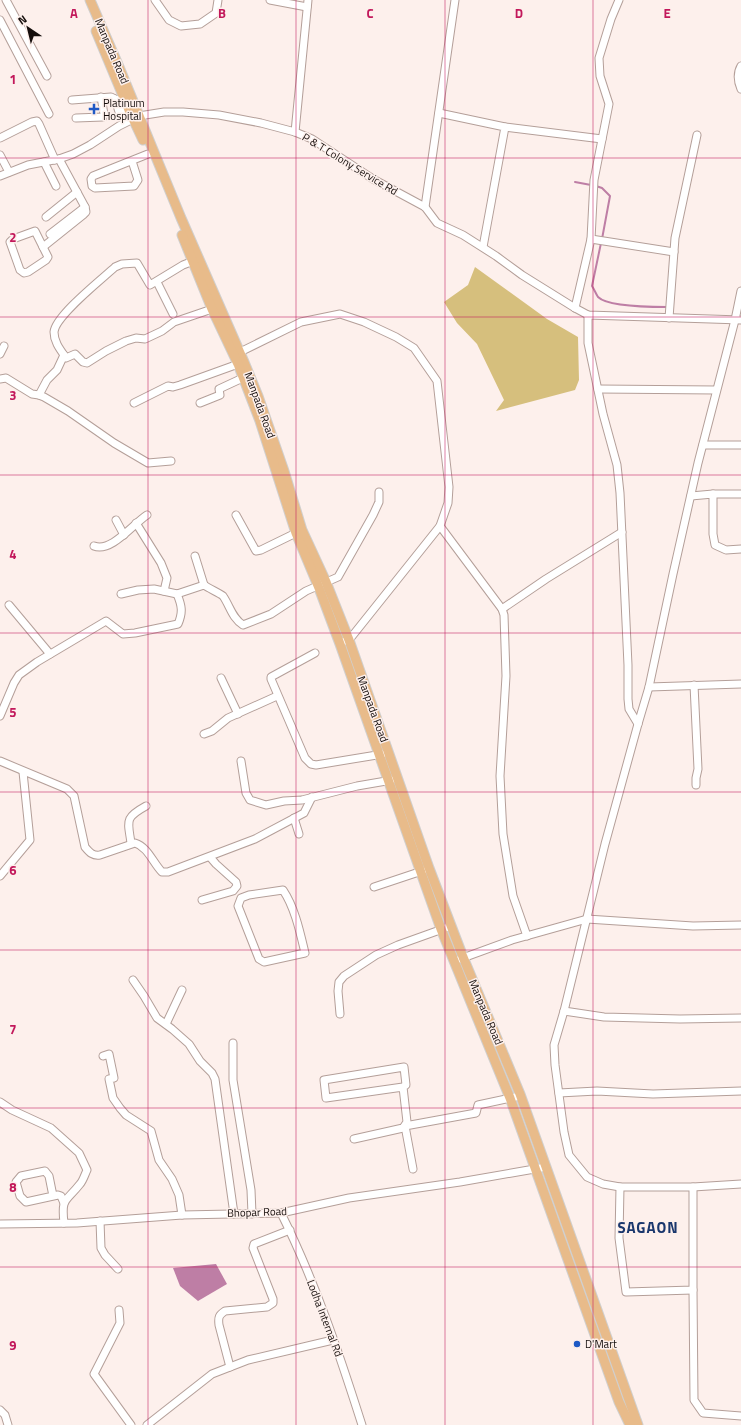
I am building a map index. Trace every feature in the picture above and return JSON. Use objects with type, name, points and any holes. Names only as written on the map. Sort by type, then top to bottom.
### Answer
[{"type":"main road","name":"Manpada Road","points":[[87,2],[178,220],[237,353],[263,420],[299,532],[322,583],[384,753],[398,778],[441,930],[510,1098],[619,1402],[630,1425]]},
{"type":"main road","name":"Manpada Road","points":[[116,69],[119,99],[134,113],[148,154],[156,166]]},
{"type":"main road","name":"Manpada Road","points":[[384,753],[388,781],[424,870],[451,926],[520,1096],[638,1425]]},
{"type":"street","points":[[6,0],[47,76]]},
{"type":"street","points":[[155,0],[169,20],[181,26],[200,24],[216,13],[218,0]]},
{"type":"street","points":[[270,0],[308,4],[295,132]]},
{"type":"street","points":[[455,0],[425,207],[437,222],[464,235],[588,315],[738,320]]},
{"type":"street","points":[[575,308],[591,239],[594,186],[609,104],[600,76],[599,58],[611,19],[619,0]]},
{"type":"street","points":[[0,20],[49,114]]},
{"type":"street","points":[[741,66],[739,70],[739,84],[741,89]]},
{"type":"street","points":[[72,100],[100,97],[119,99]]},
{"type":"street","points":[[76,118],[103,117],[104,114],[100,97]]},
{"type":"street","name":"P & T Colony Service Rd","points":[[3,173],[28,165],[57,160],[90,145],[119,126],[134,113],[164,112],[219,115],[295,132],[312,139],[373,179],[425,207]]},
{"type":"street","points":[[439,113],[505,127],[602,139]]},
{"type":"street","points":[[0,138],[32,122],[37,122],[57,160],[85,207],[86,212],[83,215],[43,247]]},
{"type":"street","points":[[483,248],[505,127]]},
{"type":"street","points":[[669,318],[675,238],[697,135]]},
{"type":"street","points":[[132,161],[138,180],[134,186],[94,188],[91,179],[93,176],[148,154]]},
{"type":"street","points":[[0,155],[3,173]]},
{"type":"street","points":[[44,162],[56,186]]},
{"type":"street","points":[[46,217],[77,192]]},
{"type":"street","points":[[50,234],[85,207]]},
{"type":"street","points":[[35,231],[43,247],[48,256],[47,259],[28,272],[24,273],[20,270],[10,242],[13,239],[35,231]]},
{"type":"street","points":[[591,239],[674,252]]},
{"type":"street","points":[[196,260],[183,265],[152,285],[149,284],[139,265],[136,263],[122,264],[115,267],[70,307],[57,324],[54,331],[56,341],[66,358],[75,354],[86,363],[126,341],[136,338],[145,339],[162,331],[174,322],[216,308]]},
{"type":"street","points":[[157,282],[173,314]]},
{"type":"street","points":[[741,291],[738,320],[716,390],[649,687],[605,844],[564,1011],[554,1045],[555,1065],[564,1132],[569,1155],[587,1177],[603,1184],[620,1187],[693,1187],[741,1184]]},
{"type":"street","points":[[237,353],[301,322],[340,314],[364,322],[396,337],[414,348],[437,381],[449,487],[448,503],[440,526],[344,642]]},
{"type":"street","points":[[588,315],[588,343],[603,414],[617,465],[622,532],[628,665],[628,699],[630,709],[638,724]]},
{"type":"street","points":[[0,354],[4,346]]},
{"type":"street","points":[[39,395],[47,380],[57,370],[64,355]]},
{"type":"street","points":[[134,403],[168,386],[173,387],[180,385],[241,363]]},
{"type":"street","points":[[200,403],[220,395],[219,388],[246,376]]},
{"type":"street","points":[[0,379],[6,378],[32,394],[39,395],[68,411],[114,443],[148,463],[171,462]]},
{"type":"street","points":[[598,389],[716,390]]},
{"type":"street","points":[[703,445],[741,445]]},
{"type":"street","points":[[195,556],[204,585],[222,595],[237,621],[243,625],[271,614],[322,583],[338,577],[380,502],[379,492]]},
{"type":"street","points":[[713,494],[713,534],[715,545],[726,550],[741,549]]},
{"type":"street","points":[[691,496],[741,494]]},
{"type":"street","points":[[94,546],[102,548],[107,546],[124,535],[147,515]]},
{"type":"street","points":[[236,515],[256,551],[299,532]]},
{"type":"street","points":[[116,520],[124,535]]},
{"type":"street","points":[[136,523],[161,563],[167,578],[164,591]]},
{"type":"street","points":[[440,526],[502,609],[504,615],[506,676],[500,776],[503,834],[513,896],[527,936]]},
{"type":"street","points":[[502,609],[546,579],[622,532]]},
{"type":"street","points":[[121,594],[138,590],[154,589],[177,594],[188,589],[204,585]]},
{"type":"street","points":[[0,716],[19,675],[50,654],[106,621],[123,634],[135,634],[178,624],[182,615],[181,605],[177,594]]},
{"type":"street","points":[[9,605],[50,654]]},
{"type":"street","points":[[314,653],[272,677],[271,681],[305,758],[311,764],[316,765],[384,753]]},
{"type":"street","points":[[221,678],[238,714]]},
{"type":"street","points":[[649,687],[741,684]]},
{"type":"street","points":[[694,685],[698,769],[696,785]]},
{"type":"street","points":[[204,734],[212,731],[228,718],[277,696]]},
{"type":"street","points":[[0,761],[71,792],[74,796],[85,847],[90,853],[96,856],[131,844],[139,844],[162,872],[168,872],[255,840],[304,813],[312,797]]},
{"type":"street","points":[[241,761],[246,793],[250,800],[266,806],[398,778]]},
{"type":"street","points":[[0,876],[30,840],[23,772]]},
{"type":"street","points":[[131,844],[128,824],[129,819],[135,812],[146,806]]},
{"type":"street","points":[[294,818],[299,834]]},
{"type":"street","points":[[202,900],[233,891],[237,886],[236,882],[210,857]]},
{"type":"street","points":[[374,887],[424,870]]},
{"type":"street","points":[[283,890],[296,919],[306,953],[264,962],[259,959],[238,906],[241,898],[249,895],[283,890]]},
{"type":"street","points":[[454,962],[463,957],[587,918],[693,926],[741,925]]},
{"type":"street","points":[[340,1014],[338,990],[339,982],[344,976],[376,954],[451,926]]},
{"type":"street","points":[[133,980],[157,1018],[189,1044],[206,1069],[212,1073],[215,1078],[234,1214]]},
{"type":"street","points":[[166,1024],[182,990]]},
{"type":"street","points":[[564,1011],[604,1017],[741,1018]]},
{"type":"street","points":[[233,1043],[233,1080],[251,1190],[252,1214]]},
{"type":"street","points":[[103,1056],[109,1054],[114,1078],[108,1079],[113,1098],[126,1115],[151,1131],[159,1160],[172,1179],[179,1195],[182,1215]]},
{"type":"street","points":[[403,1087],[326,1098],[324,1080],[404,1067],[406,1085],[403,1087],[407,1122],[406,1126],[413,1169]]},
{"type":"street","points":[[559,1093],[597,1091],[653,1094],[741,1091]]},
{"type":"street","points":[[354,1139],[403,1128],[406,1126],[476,1113],[478,1105],[520,1096]]},
{"type":"street","points":[[0,1102],[12,1110],[51,1128],[79,1153],[87,1170],[81,1184],[64,1203]]},
{"type":"street","name":"Bhopar Road","points":[[0,1224],[64,1223],[182,1215],[281,1213],[349,1198],[536,1170],[546,1167]]},
{"type":"street","points":[[53,1196],[49,1176],[45,1172],[21,1176],[16,1182],[20,1196],[26,1202],[58,1195],[61,1196],[64,1203],[64,1223]]},
{"type":"street","points":[[620,1187],[619,1238],[626,1292],[693,1290]]},
{"type":"street","points":[[693,1187],[694,1400],[703,1413],[741,1416]]},
{"type":"street","name":"Lodha Internal Rd","points":[[281,1213],[290,1230],[318,1297],[362,1425]]},
{"type":"street","points":[[100,1221],[101,1248],[105,1255],[118,1269]]},
{"type":"street","points":[[230,1367],[218,1325],[218,1319],[225,1311],[267,1307],[273,1303],[273,1299],[253,1248],[254,1244],[259,1241],[290,1230]]},
{"type":"street","points":[[119,1310],[120,1322],[94,1374],[131,1425]]},
{"type":"street","points":[[147,1425],[212,1374],[248,1360],[334,1340]]},
{"type":"street","points":[[0,1410],[5,1415],[8,1425]]},
{"type":"shaded area","points":[[475,267],[547,319],[578,337],[579,380],[575,390],[496,411],[504,400],[477,344],[457,323],[444,302],[468,285]]},
{"type":"shaded area","points":[[216,1264],[227,1284],[198,1301],[180,1286],[173,1268]]},
{"type":"waterway","points":[[575,182],[591,185]]},
{"type":"waterway","points":[[596,186],[602,188],[610,196],[602,239]]},
{"type":"waterway","points":[[601,243],[592,286],[598,297],[620,305],[667,307]]},
{"type":"place","name":"Platinum Hospital","points":[[94,109]]},
{"type":"place","name":"D'Mart","points":[[577,1344]]},
{"type":"district","name":"SAGAON","points":[[648,1228]]}]
